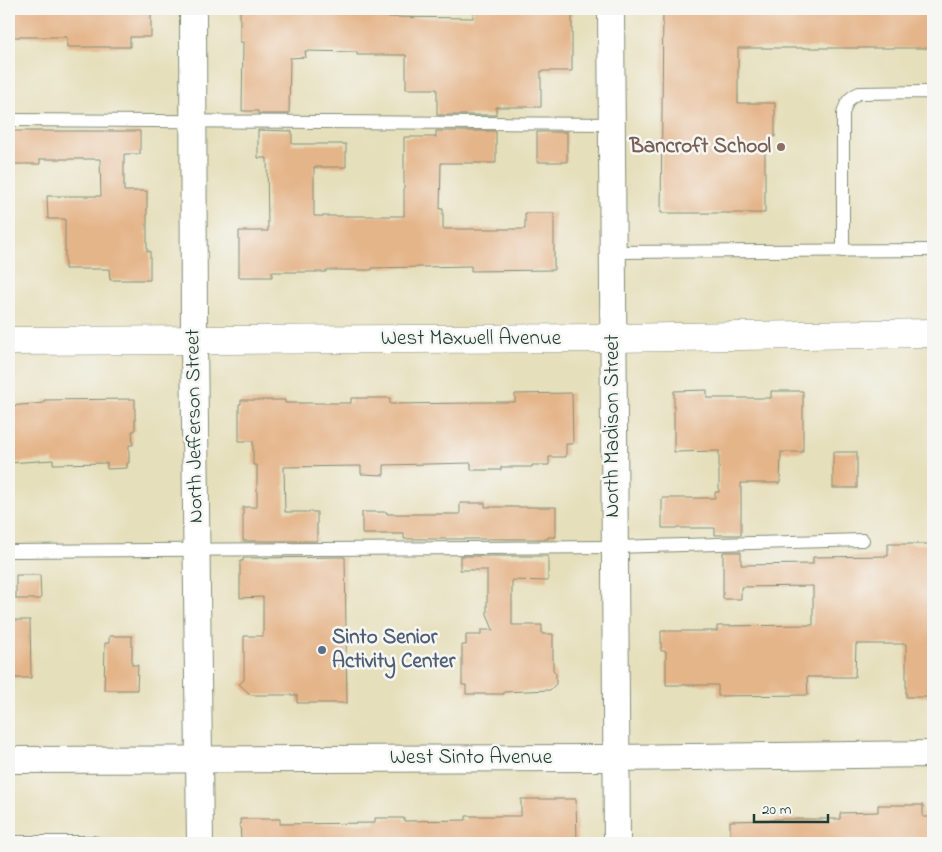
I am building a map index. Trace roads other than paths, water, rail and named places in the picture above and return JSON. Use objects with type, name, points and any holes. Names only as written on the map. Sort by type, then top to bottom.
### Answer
[{"type":"street","name":"North Jefferson Street","points":[[193,9],[194,340],[200,843]]},
{"type":"street","name":"North Madison Street","points":[[611,9],[617,843]]},
{"type":"street","name":"West Maxwell Avenue","points":[[9,341],[613,338],[933,333]]},
{"type":"street","name":"West Sinto Avenue","points":[[9,760],[615,758],[933,754]]},
{"type":"lane","points":[[843,251],[845,104],[850,98],[859,93],[869,91],[929,92],[933,94]]},
{"type":"lane","points":[[9,120],[611,124]]},
{"type":"lane","points":[[612,252],[933,250]]},
{"type":"lane","points":[[9,551],[614,547],[863,540]]},
{"type":"lane","points":[[9,842],[98,843]]},
{"type":"place","name":"Bancroft School","points":[[781,147]]},
{"type":"place","name":"Sinto Senior Activity Center","points":[[322,650]]}]
